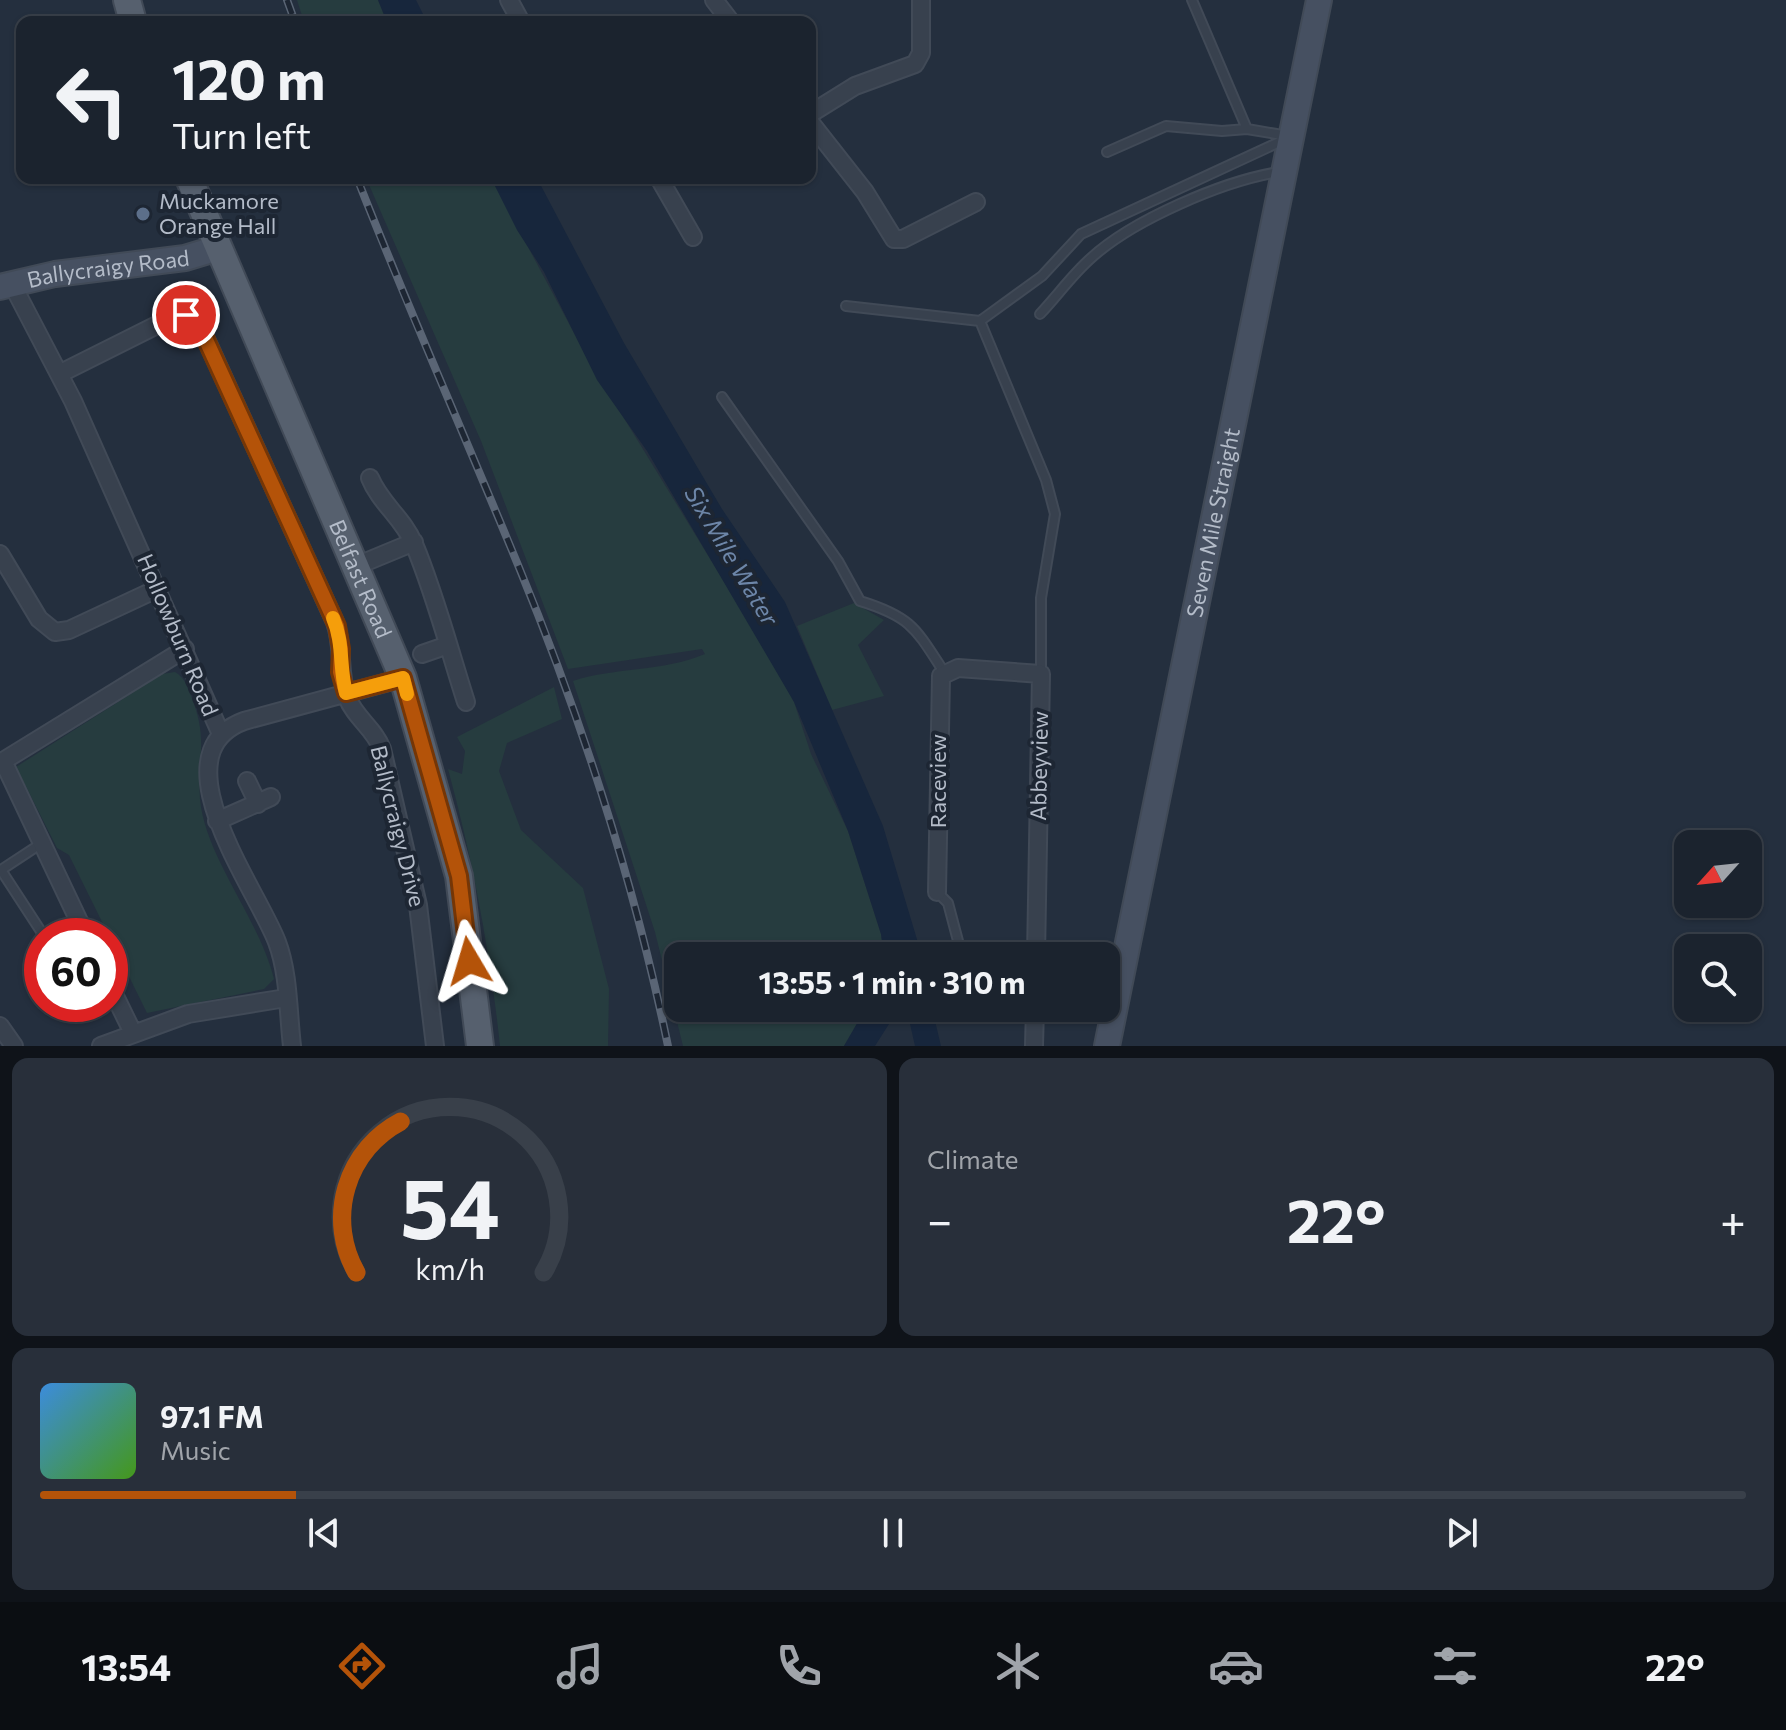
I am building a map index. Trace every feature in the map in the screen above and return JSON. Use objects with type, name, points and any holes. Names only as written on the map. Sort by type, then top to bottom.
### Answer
[{"type":"main road","name":"Seven Mile Straight","points":[[1107,1046],[1319,0]]},
{"type":"main road","name":"Belfast Road","points":[[191,184],[403,678],[459,876],[480,1046]]},
{"type":"main road","name":"Ballycraigy Road","points":[[6,285],[55,274],[185,258],[218,248]]},
{"type":"street","points":[[714,0],[726,16]]},
{"type":"street","points":[[816,110],[855,86],[915,64],[921,53],[921,0]]},
{"type":"street","points":[[816,130],[865,192],[894,239],[903,239],[976,202]]},
{"type":"street","points":[[662,184],[693,237]]},
{"type":"street","name":"Hollowburn Road","points":[[6,285],[59,374],[159,588],[220,732],[212,750],[211,772],[217,821],[277,942],[284,967],[292,1046]]},
{"type":"street","name":"Ballycraigy Drive","points":[[59,374],[175,316],[188,315],[197,321],[337,626],[341,649],[340,672],[346,693],[359,718],[376,734],[387,767],[418,905],[435,1046]]},
{"type":"street","points":[[370,478],[376,503],[398,513],[414,542],[466,702]]},
{"type":"street","points":[[356,566],[414,542]]},
{"type":"street","points":[[0,554],[39,619],[55,632],[69,630],[159,588]]},
{"type":"street","points":[[422,654],[448,645]]},
{"type":"street","points":[[77,918],[2,762],[185,649]]},
{"type":"street","points":[[944,672],[958,668],[1041,674]]},
{"type":"street","name":"Raceview","points":[[937,892],[938,688],[944,672]]},
{"type":"street","name":"Abbeyview","points":[[1036,942],[1041,674]]},
{"type":"street","points":[[220,732],[251,718],[403,678]]},
{"type":"street","points":[[217,821],[264,801],[247,781]]},
{"type":"street","points":[[101,1046],[204,1010],[286,998]]},
{"type":"street","points":[[128,1022],[133,1033]]},
{"type":"street","points":[[1034,1046],[1035,1022]]},
{"type":"street","points":[[0,1026],[14,1046]]},
{"type":"lane","points":[[1192,0],[1247,129]]},
{"type":"lane","points":[[1107,152],[1166,126],[1222,131],[1247,129],[1291,137]]},
{"type":"lane","points":[[846,306],[980,321],[1042,276],[1081,234],[1291,137]]},
{"type":"lane","points":[[1040,314],[1089,260],[1122,233],[1243,178],[1283,172]]},
{"type":"lane","points":[[980,321],[1046,480],[1055,514],[1041,598],[1041,674]]},
{"type":"lane","points":[[722,397],[838,561],[860,601],[888,610],[913,625],[944,672]]},
{"type":"lane","points":[[32,918],[1,870],[42,843]]},
{"type":"lane","points":[[937,892],[948,903],[958,942]]},
{"type":"green space","points":[[297,0],[378,0],[385,16],[302,16]]},
{"type":"green space","points":[[369,184],[494,184],[589,361],[772,660],[794,702],[811,754],[848,831],[882,942],[664,942],[664,969],[655,932],[573,681],[605,673],[673,664],[705,654],[702,649],[568,669],[481,441]]},
{"type":"green space","points":[[854,603],[884,620],[858,645],[884,696],[832,710],[797,626]]},
{"type":"green space","points":[[175,672],[187,686],[200,725],[199,784],[204,821],[222,865],[257,933],[274,979],[264,989],[147,1013],[128,975],[128,918],[100,918],[69,855],[57,848],[16,767],[162,674]]},
{"type":"green space","points":[[554,687],[562,719],[507,743],[499,771],[521,830],[583,888],[609,989],[608,1046],[500,1046],[480,906],[448,769],[462,774],[465,751],[457,737]]},
{"type":"green space","points":[[677,1022],[858,1022],[844,1046],[683,1046]]},
{"type":"water","points":[[378,0],[416,0],[424,16],[385,16]]},
{"type":"water","name":"Six Mile Water","points":[[494,184],[540,184],[624,343],[722,509],[785,602],[883,826],[918,942],[882,942],[848,831],[794,702],[647,451],[597,380],[544,272],[517,230]]},
{"type":"water","points":[[858,1022],[890,1022],[875,1046],[844,1046]]},
{"type":"water","points":[[910,1022],[935,1022],[941,1046],[915,1046]]},
{"type":"railway","points":[[287,0],[293,16]]},
{"type":"railway","points":[[359,184],[564,682],[622,863],[668,1046]]},
{"type":"slow traffic","points":[[333,618],[340,640],[340,672],[346,693],[389,679],[403,678],[407,694]]},
{"type":"place","name":"Muckamore Orange Hall","points":[[143,214]]},
{"type":"route","points":[[186,315],[194,318],[201,329],[335,622],[341,649],[340,672],[346,693],[389,679],[403,678],[459,876],[469,961]]}]
